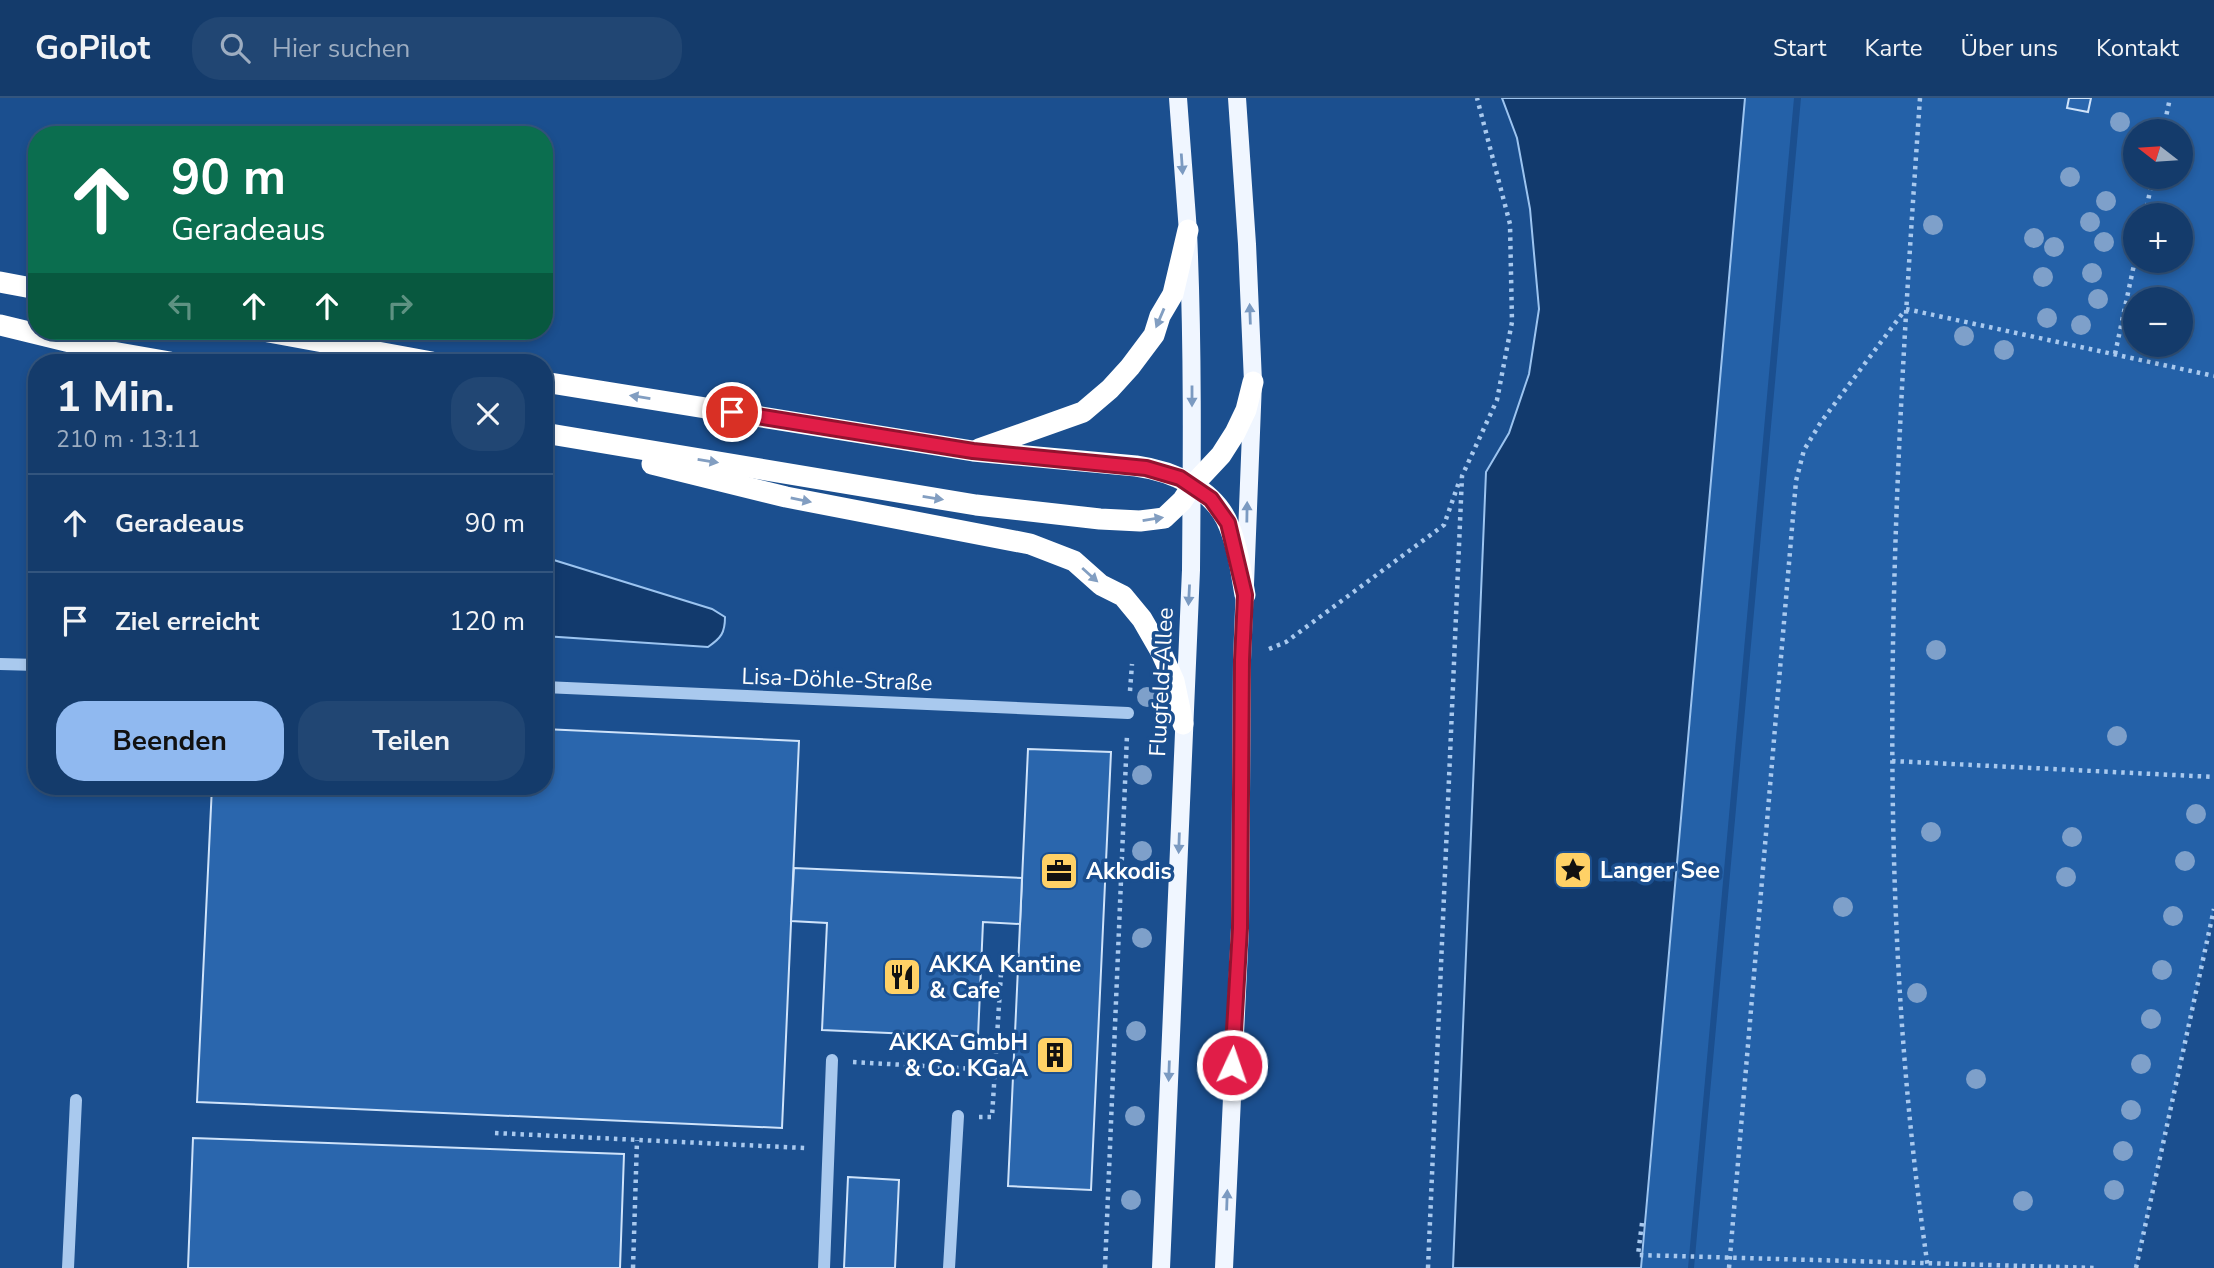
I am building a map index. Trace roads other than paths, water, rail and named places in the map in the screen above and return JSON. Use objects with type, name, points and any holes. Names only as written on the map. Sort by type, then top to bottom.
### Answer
[{"type":"highway","points":[[973,451],[1083,412],[1110,389],[1154,335],[1160,316],[1173,294],[1188,230]]},
{"type":"highway","points":[[0,282],[28,287]]},
{"type":"highway","points":[[0,325],[28,332]]},
{"type":"highway","points":[[62,340],[124,354]]},
{"type":"highway","points":[[312,340],[388,354]]},
{"type":"highway","points":[[553,436],[976,505],[1140,521],[1164,518],[1221,455],[1246,410],[1253,382]]},
{"type":"highway","points":[[553,383],[973,451],[1146,468],[1173,475],[1211,499],[1228,523],[1245,595]]},
{"type":"highway","points":[[553,437],[786,497],[1030,544],[1074,561],[1101,585],[1123,596],[1142,619],[1174,681],[1182,724]]},
{"type":"main road","name":"Flugfeld-Allee","points":[[1161,1268],[1182,724],[1191,570],[1192,387],[1188,230],[1178,98]]},
{"type":"main road","points":[[1224,1268],[1240,928],[1242,660],[1247,478],[1253,382],[1237,98]]},
{"type":"lane","points":[[0,664],[28,665]]},
{"type":"lane","name":"Lisa-Döhle-Straße","points":[[553,687],[1128,713]]},
{"type":"lane","points":[[824,1268],[832,1060]]},
{"type":"lane","points":[[68,1268],[76,1100]]},
{"type":"lane","points":[[949,1268],[958,1115]]},
{"type":"place","name":"Langer See","points":[[1573,870]]},
{"type":"place","name":"Akkodis","points":[[1059,871]]},
{"type":"place","name":"AKKA Kantine & Cafe","points":[[902,977]]},
{"type":"place","name":"AKKA GmbH & Co. KGaA","points":[[1055,1055]]}]
